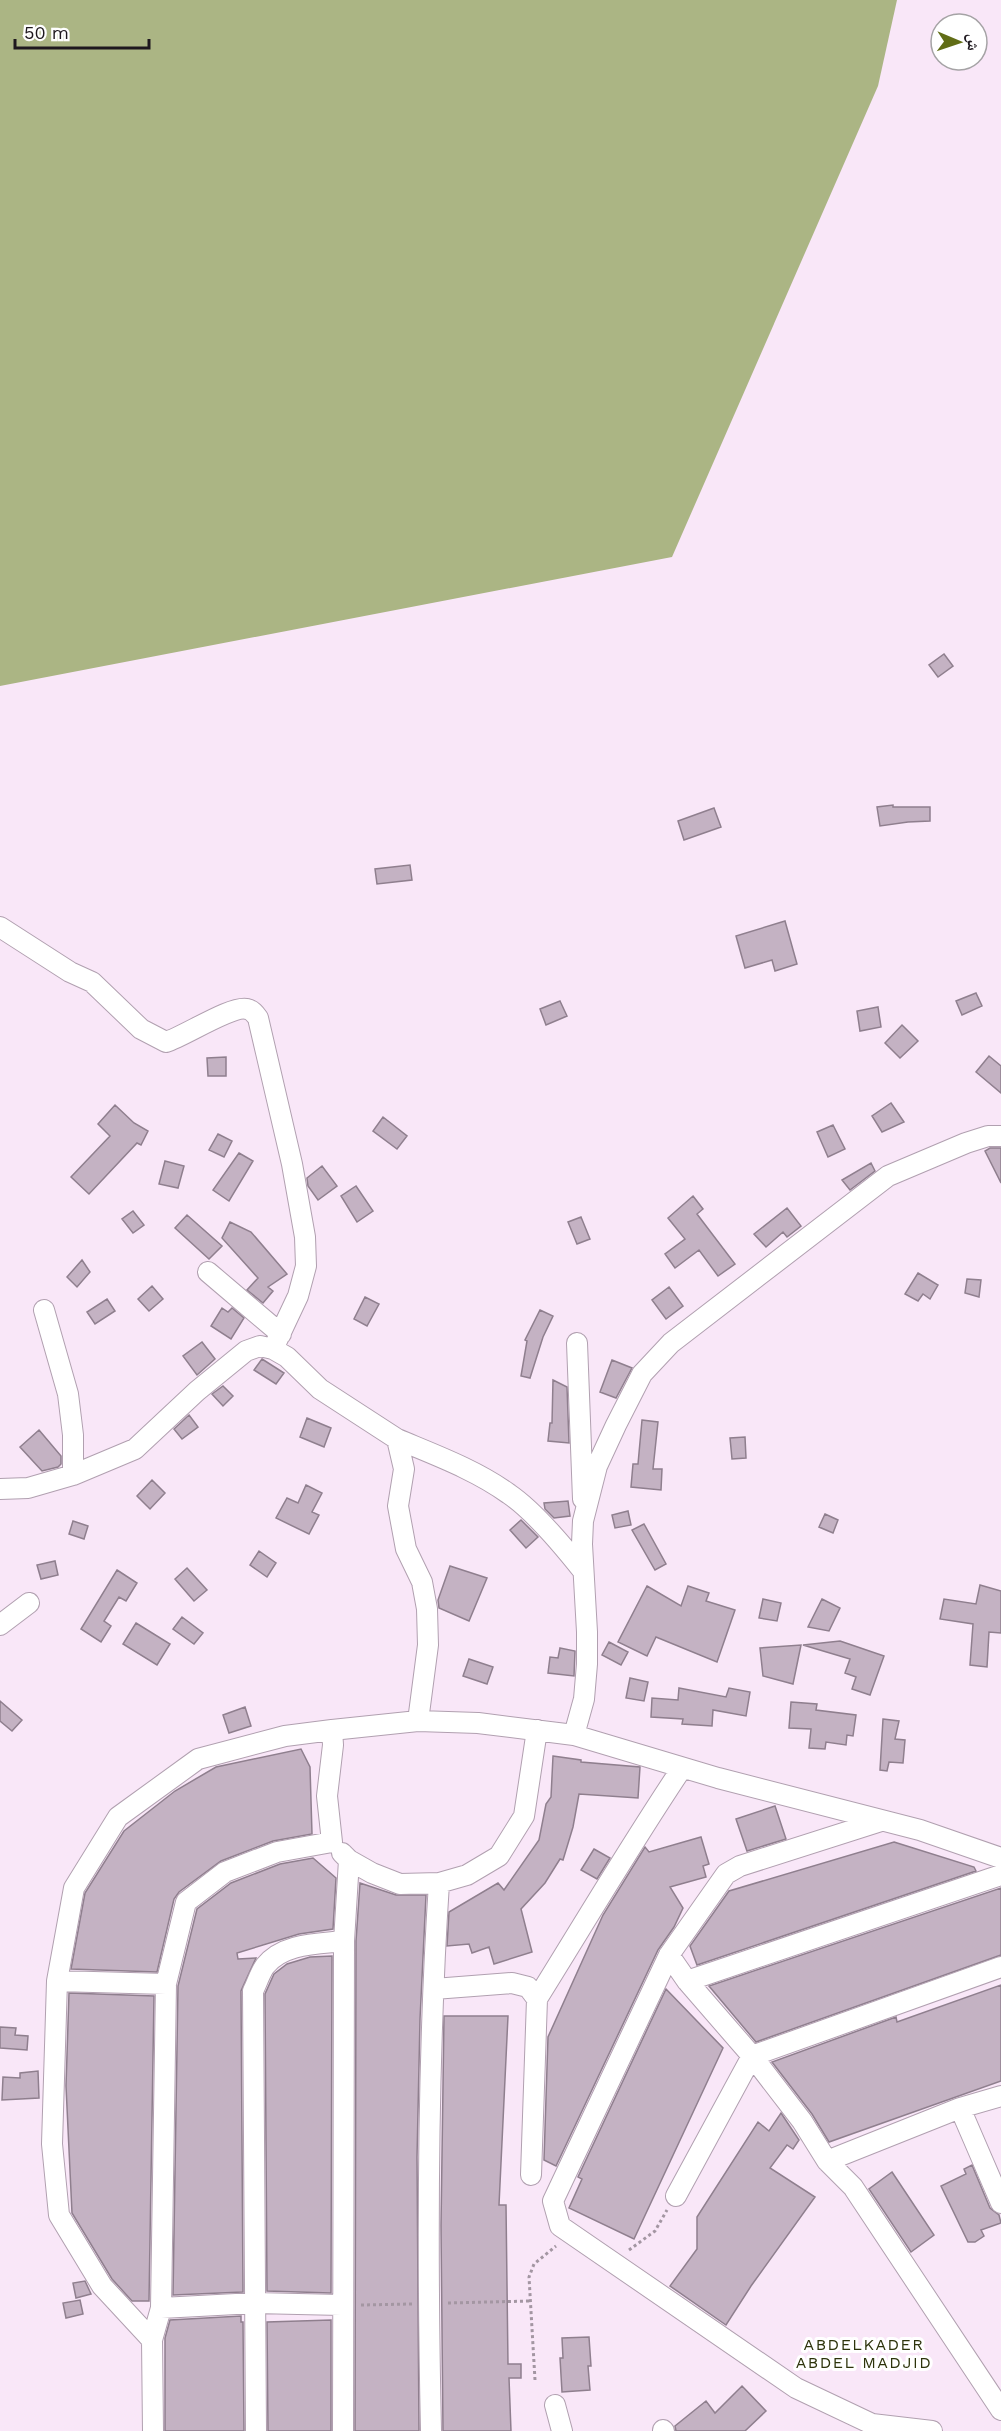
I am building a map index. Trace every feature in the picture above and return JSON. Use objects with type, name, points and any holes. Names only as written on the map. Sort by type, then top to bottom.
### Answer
[{"type":"street","points":[[0,927],[70,972],[92,982],[141,1029],[166,1042],[229,1012],[244,1008],[252,1011],[258,1018],[292,1164],[305,1237],[306,1266],[298,1296],[277,1342]]},
{"type":"street","points":[[584,1521],[597,1466],[616,1425],[642,1374],[671,1343],[888,1176],[966,1143],[988,1136],[1001,1136]]},
{"type":"street","points":[[208,1272],[277,1342],[286,1357],[320,1389],[398,1439],[454,1462],[510,1494],[564,1546],[583,1571]]},
{"type":"street","points":[[44,1310],[68,1394],[73,1435],[73,1475]]},
{"type":"street","points":[[0,1489],[28,1488],[73,1475],[135,1449],[197,1391],[246,1351],[277,1342]]},
{"type":"street","points":[[574,1735],[584,1699],[587,1632],[583,1571],[584,1521],[578,1343]]},
{"type":"street","points":[[398,1439],[404,1468],[398,1506],[406,1549],[422,1582],[427,1609],[428,1645],[418,1721]]},
{"type":"street","points":[[0,1625],[29,1603]]},
{"type":"street","points":[[152,2340],[102,2286],[59,2215],[52,2144],[57,1981],[74,1888],[118,1817],[198,1759],[285,1736],[418,1721],[478,1723],[537,1730],[574,1735],[681,1768],[920,1830],[1001,1858]]},
{"type":"street","points":[[332,1730],[333,1745],[327,1796],[332,1842],[349,1860],[372,1873],[400,1884],[439,1883],[467,1875],[499,1856],[524,1816],[537,1730]]},
{"type":"street","points":[[531,2175],[537,1999],[612,1878],[624,1854],[681,1768]]},
{"type":"street","points":[[881,1821],[740,1866],[726,1874],[669,1955],[553,2201],[560,2226],[796,2388],[872,2424],[932,2431]]},
{"type":"street","points":[[153,2431],[152,2340],[161,2308],[166,1984],[186,1902],[225,1872],[277,1852],[332,1842]]},
{"type":"street","points":[[343,2431],[341,2305],[344,1941],[349,1860]]},
{"type":"street","points":[[687,1981],[1001,1875]]},
{"type":"street","points":[[430,2431],[428,2199],[439,1883]]},
{"type":"street","points":[[256,2431],[253,1991],[265,1966],[280,1953],[300,1946],[344,1941]]},
{"type":"street","points":[[669,1955],[687,1981],[752,2056],[802,2121],[826,2161],[853,2187],[1001,2410]]},
{"type":"street","points":[[676,2196],[752,2056],[1001,1967]]},
{"type":"street","points":[[57,1981],[166,1984]]},
{"type":"street","points":[[434,1989],[512,1983],[528,1987],[537,1999]]},
{"type":"street","points":[[826,2161],[960,2108],[1001,2096]]},
{"type":"street","points":[[960,2108],[1001,2203]]},
{"type":"street","points":[[161,2308],[255,2303],[341,2305]]},
{"type":"street","points":[[555,2405],[562,2431]]},
{"type":"path","points":[[613,2262],[655,2231],[676,2196]]},
{"type":"path","points":[[535,2380],[529,2277],[534,2264],[571,2233]]},
{"type":"green space","points":[[0,0],[897,0],[878,86],[672,557],[0,686]]},
{"type":"building","points":[[944,654],[953,666],[938,677],[929,665]]},
{"type":"building","points":[[893,805],[893,807],[930,807],[930,821],[880,826],[877,807]]},
{"type":"building","points":[[714,808],[721,827],[684,840],[678,821]]},
{"type":"building","points":[[410,865],[412,880],[377,884],[375,869]]},
{"type":"building","points":[[785,921],[797,964],[775,971],[772,960],[745,968],[736,936]]},
{"type":"building","points":[[976,993],[982,1006],[962,1015],[956,1001]]},
{"type":"building","points":[[560,1001],[567,1016],[546,1025],[540,1009]]},
{"type":"building","points":[[878,1007],[881,1027],[860,1031],[857,1011]]},
{"type":"building","points":[[902,1025],[918,1041],[900,1058],[885,1043]]},
{"type":"building","points":[[989,1056],[1001,1066],[1001,1093],[976,1072]]},
{"type":"building","points":[[226,1057],[226,1076],[208,1076],[207,1058]]},
{"type":"building","points":[[891,1103],[904,1122],[882,1132],[872,1116]]},
{"type":"building","points":[[115,1105],[134,1123],[148,1131],[141,1145],[137,1143],[89,1194],[71,1177],[110,1136],[98,1124]]},
{"type":"building","points":[[383,1117],[407,1136],[397,1149],[373,1131]]},
{"type":"building","points":[[833,1125],[845,1149],[828,1157],[817,1132]]},
{"type":"building","points":[[218,1134],[232,1141],[224,1157],[209,1150]]},
{"type":"building","points":[[990,1148],[1001,1148],[1001,1183],[985,1151]]},
{"type":"building","points":[[239,1153],[253,1161],[229,1201],[213,1190]]},
{"type":"building","points":[[165,1161],[184,1166],[178,1188],[159,1184]]},
{"type":"building","points":[[871,1163],[875,1171],[850,1190],[842,1180]]},
{"type":"building","points":[[322,1166],[337,1186],[318,1200],[308,1186],[307,1178]]},
{"type":"building","points":[[356,1186],[373,1211],[357,1222],[341,1196]]},
{"type":"building","points":[[693,1196],[703,1209],[697,1214],[735,1264],[718,1276],[699,1250],[675,1268],[665,1254],[685,1239],[668,1218]]},
{"type":"building","points":[[787,1208],[801,1226],[787,1237],[783,1232],[766,1247],[754,1234]]},
{"type":"building","points":[[133,1211],[144,1225],[133,1233],[122,1219]]},
{"type":"building","points":[[187,1215],[222,1246],[209,1259],[175,1228]]},
{"type":"building","points":[[581,1217],[590,1239],[577,1244],[568,1222]]},
{"type":"building","points":[[230,1222],[251,1232],[287,1274],[268,1287],[273,1291],[263,1303],[247,1290],[258,1278],[222,1238]]},
{"type":"building","points":[[82,1260],[90,1272],[77,1287],[67,1277]]},
{"type":"building","points":[[918,1273],[938,1285],[930,1299],[923,1294],[918,1301],[905,1294]]},
{"type":"building","points":[[967,1279],[981,1280],[979,1297],[965,1293]]},
{"type":"building","points":[[152,1286],[163,1299],[149,1311],[138,1299]]},
{"type":"building","points":[[669,1287],[683,1306],[666,1319],[652,1300]]},
{"type":"building","points":[[365,1297],[379,1304],[367,1326],[354,1319]]},
{"type":"building","points":[[107,1299],[115,1311],[95,1324],[87,1312]]},
{"type":"building","points":[[222,1308],[228,1312],[232,1308],[244,1318],[231,1339],[211,1326]]},
{"type":"building","points":[[540,1310],[553,1316],[543,1337],[530,1378],[521,1376],[527,1341],[525,1340]]},
{"type":"building","points":[[202,1342],[215,1359],[197,1375],[183,1356]]},
{"type":"building","points":[[262,1359],[284,1373],[276,1384],[254,1370]]},
{"type":"building","points":[[612,1360],[632,1368],[616,1398],[600,1392]]},
{"type":"building","points":[[553,1380],[567,1387],[569,1443],[548,1441],[550,1423],[552,1423]]},
{"type":"building","points":[[223,1386],[233,1396],[223,1406],[212,1394]]},
{"type":"building","points":[[189,1415],[198,1427],[182,1439],[174,1429]]},
{"type":"building","points":[[307,1418],[331,1428],[324,1447],[300,1437]]},
{"type":"building","points":[[642,1420],[658,1422],[653,1469],[662,1469],[661,1490],[631,1487],[633,1464],[638,1464]]},
{"type":"building","points":[[39,1430],[61,1456],[61,1464],[58,1467],[42,1471],[20,1447]]},
{"type":"building","points":[[745,1437],[746,1458],[732,1459],[730,1438]]},
{"type":"building","points":[[152,1480],[165,1493],[150,1509],[137,1496]]},
{"type":"building","points":[[306,1485],[322,1493],[312,1512],[319,1515],[309,1534],[276,1518],[287,1498],[298,1503]]},
{"type":"building","points":[[568,1501],[570,1516],[554,1518],[545,1509],[544,1503]]},
{"type":"building","points":[[628,1511],[631,1525],[615,1528],[612,1515]]},
{"type":"building","points":[[825,1514],[838,1520],[833,1533],[819,1527]]},
{"type":"building","points":[[521,1520],[538,1537],[526,1548],[510,1530]]},
{"type":"building","points":[[73,1521],[88,1526],[84,1539],[69,1534]]},
{"type":"building","points":[[644,1524],[666,1564],[655,1570],[632,1530]]},
{"type":"building","points":[[259,1551],[276,1563],[267,1577],[250,1565]]},
{"type":"building","points":[[55,1561],[58,1575],[41,1579],[37,1565]]},
{"type":"building","points":[[450,1566],[487,1578],[469,1621],[439,1608],[438,1600]]},
{"type":"building","points":[[187,1568],[207,1590],[194,1601],[175,1579]]},
{"type":"building","points":[[117,1570],[137,1583],[126,1601],[119,1597],[104,1621],[111,1626],[101,1642],[81,1629]]},
{"type":"building","points":[[980,1585],[1001,1591],[1001,1633],[989,1632],[987,1667],[970,1665],[973,1624],[940,1619],[944,1599],[976,1604]]},
{"type":"building","points":[[647,1586],[681,1606],[688,1586],[709,1593],[706,1601],[735,1610],[717,1662],[656,1637],[647,1656],[618,1642]]},
{"type":"building","points":[[763,1599],[781,1603],[777,1621],[759,1618]]},
{"type":"building","points":[[822,1599],[840,1608],[829,1631],[808,1627]]},
{"type":"building","points":[[182,1617],[203,1633],[194,1644],[173,1629]]},
{"type":"building","points":[[136,1623],[170,1644],[157,1665],[123,1644]]},
{"type":"building","points":[[840,1641],[884,1656],[870,1695],[852,1689],[856,1677],[845,1673],[850,1659],[803,1645]]},
{"type":"building","points":[[609,1642],[628,1652],[621,1665],[602,1655]]},
{"type":"building","points":[[801,1645],[793,1684],[763,1676],[760,1648]]},
{"type":"building","points":[[560,1648],[575,1651],[574,1676],[548,1673],[550,1657],[558,1658]]},
{"type":"building","points":[[469,1659],[493,1667],[487,1684],[463,1676]]},
{"type":"building","points":[[630,1678],[648,1682],[644,1701],[626,1698]]},
{"type":"building","points":[[679,1688],[726,1697],[729,1688],[750,1692],[746,1716],[713,1710],[712,1726],[682,1724],[683,1719],[651,1717],[652,1698],[678,1700]]},
{"type":"building","points":[[0,1701],[22,1720],[12,1731],[0,1721]]},
{"type":"building","points":[[791,1702],[817,1704],[816,1710],[856,1715],[853,1736],[847,1735],[846,1745],[826,1742],[825,1749],[809,1748],[811,1729],[789,1728]]},
{"type":"building","points":[[245,1707],[251,1726],[229,1733],[223,1715]]},
{"type":"building","points":[[883,1719],[899,1721],[895,1739],[905,1740],[903,1763],[889,1762],[887,1771],[880,1770]]},
{"type":"building","points":[[301,1749],[310,1767],[312,1834],[273,1841],[221,1861],[179,1892],[174,1899],[157,1972],[71,1969],[85,1893],[124,1831],[175,1791],[216,1767]]},
{"type":"building","points":[[553,1756],[581,1760],[581,1762],[640,1767],[638,1798],[579,1794],[573,1827],[563,1860],[560,1859],[545,1883],[521,1909],[532,1952],[494,1964],[489,1947],[472,1953],[469,1944],[447,1946],[449,1912],[498,1883],[504,1890],[539,1840],[546,1804],[551,1797]]},
{"type":"building","points":[[775,1806],[786,1839],[747,1851],[736,1819]]},
{"type":"building","points":[[701,1837],[709,1864],[703,1866],[706,1877],[670,1887],[683,1908],[674,1927],[658,1950],[556,2166],[544,2160],[548,2037],[603,1915],[645,1847],[649,1852]]},
{"type":"building","points":[[894,1842],[974,1867],[976,1871],[697,1965],[690,1946],[729,1891]]},
{"type":"building","points":[[594,1849],[610,1858],[597,1879],[581,1870]]},
{"type":"building","points":[[313,1858],[336,1878],[333,1929],[299,1934],[237,1953],[238,1959],[256,1958],[241,1991],[243,2292],[173,2295],[178,1986],[197,1909],[231,1883],[280,1864]]},
{"type":"building","points":[[360,1883],[396,1895],[426,1895],[417,2157],[419,2431],[355,2431],[356,1941]]},
{"type":"building","points":[[1001,1888],[1001,1955],[756,2042],[709,1986]]},
{"type":"building","points":[[332,1956],[331,2293],[267,2291],[265,1994],[274,1974],[287,1964],[310,1957]]},
{"type":"building","points":[[1001,1985],[1001,2081],[829,2142],[812,2114],[772,2062],[896,2017],[897,2022]]},
{"type":"building","points":[[666,1989],[723,2048],[634,2239],[569,2208],[582,2179],[578,2177]]},
{"type":"building","points":[[69,1993],[154,1996],[149,2301],[132,2301],[112,2279],[72,2213],[66,2086]]},
{"type":"building","points":[[444,2016],[508,2016],[499,2205],[506,2205],[508,2364],[521,2364],[521,2378],[509,2378],[511,2431],[443,2431],[441,2226]]},
{"type":"building","points":[[0,2027],[16,2028],[15,2035],[28,2036],[27,2050],[0,2048]]},
{"type":"building","points":[[38,2071],[39,2098],[2,2100],[3,2077],[20,2078],[20,2073]]},
{"type":"building","points":[[781,2113],[799,2140],[793,2149],[787,2145],[770,2168],[815,2197],[726,2325],[670,2286],[697,2249],[697,2217],[758,2122],[769,2131]]},
{"type":"building","points":[[972,2165],[990,2208],[999,2215],[1001,2223],[981,2230],[984,2236],[975,2242],[968,2242],[941,2186],[966,2174],[964,2169]]},
{"type":"building","points":[[892,2172],[934,2235],[911,2252],[869,2189]]},
{"type":"building","points":[[85,2281],[91,2294],[76,2298],[73,2283]]},
{"type":"building","points":[[80,2300],[83,2314],[66,2318],[63,2303]]},
{"type":"building","points":[[241,2316],[241,2322],[243,2322],[244,2431],[165,2431],[165,2338],[170,2320]]},
{"type":"building","points":[[331,2320],[331,2431],[268,2431],[267,2322]]},
{"type":"building","points":[[589,2337],[590,2390],[562,2392],[560,2358],[563,2358],[562,2338]]},
{"type":"building","points":[[742,2386],[766,2411],[745,2431],[676,2431],[675,2426],[706,2401],[715,2413]]},
{"type":"district","name":"ABDELKADER ABDEL MADJID","points":[[864,2353]]}]
